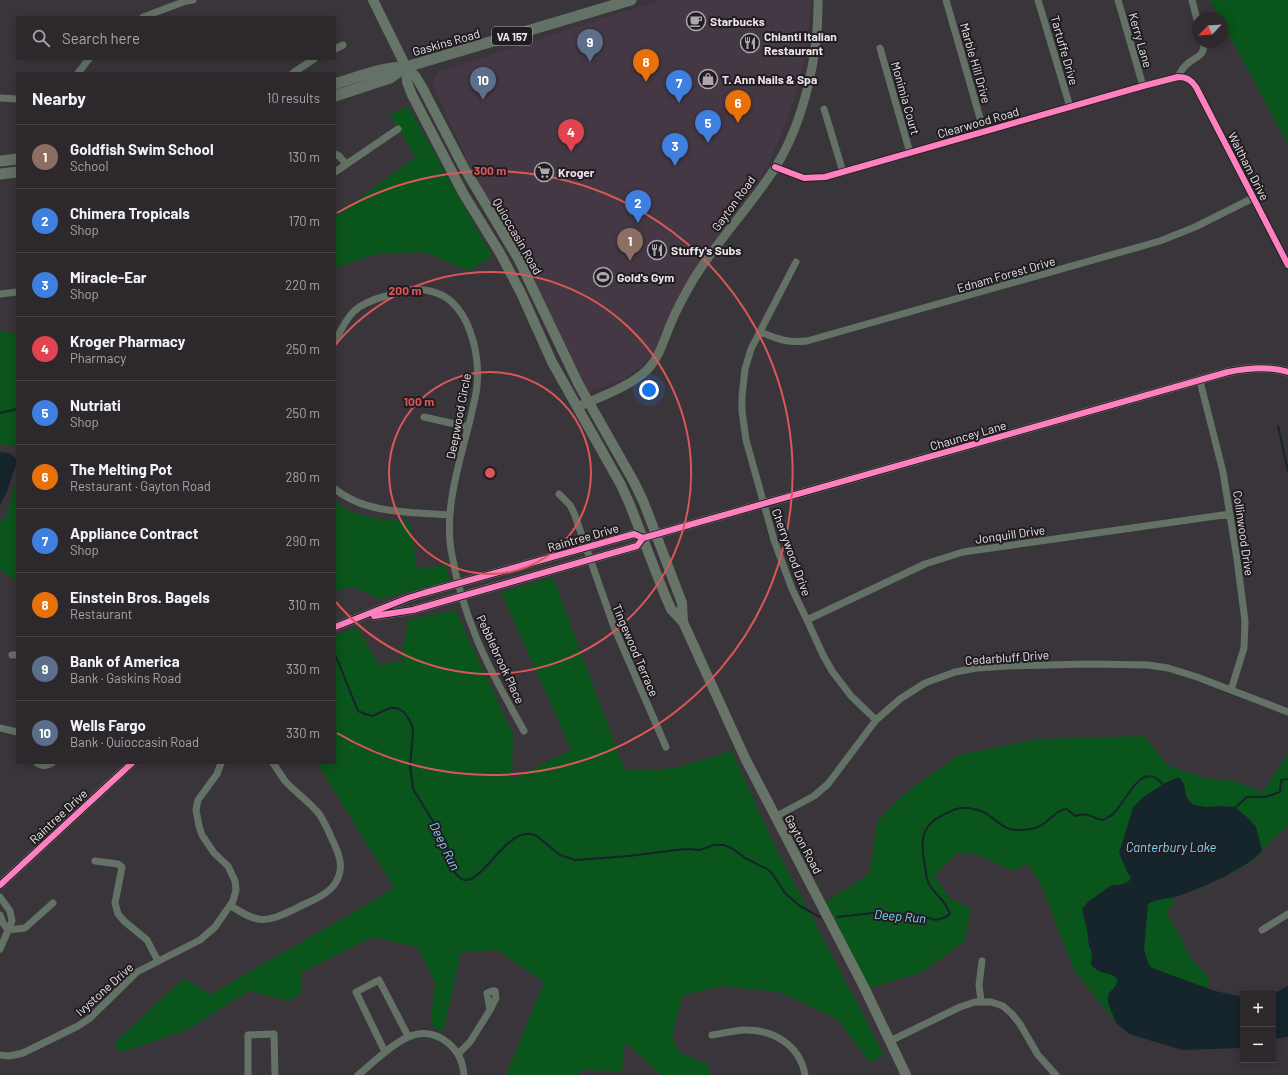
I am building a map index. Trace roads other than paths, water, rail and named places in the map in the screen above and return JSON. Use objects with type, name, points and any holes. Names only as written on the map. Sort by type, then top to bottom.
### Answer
[{"type":"main road","name":"Quioccasin Road","points":[[373,0],[406,67],[416,77],[463,166],[519,260],[560,347],[589,402]]},
{"type":"main road","name":"Gaskins Road","points":[[336,84],[380,70],[394,67],[406,67],[616,2],[631,0]]},
{"type":"main road","name":"Quioccasin Road","points":[[406,67],[407,82],[412,95],[464,193],[500,253],[521,293],[552,362],[577,407]]},
{"type":"main road","name":"Gaskins Road","points":[[336,96],[390,78],[406,67]]},
{"type":"main road","points":[[0,161],[16,159]]},
{"type":"main road","points":[[0,174],[16,172]]},
{"type":"main road","name":"Gayton Road","points":[[589,402],[634,482],[656,534],[682,603],[683,622]]},
{"type":"main road","name":"Gayton Road","points":[[577,407],[621,485],[671,609],[683,622],[745,758],[864,987],[906,1075]]},
{"type":"street","points":[[146,16],[186,1],[194,0]]},
{"type":"street","name":"Gayton Road","points":[[577,407],[636,379],[652,363],[661,349],[675,314],[693,280],[708,257],[748,206],[775,167],[788,142],[799,114],[809,80],[817,32],[818,0]]},
{"type":"street","name":"Marble Hill Drive","points":[[946,0],[984,132]]},
{"type":"street","name":"Tartuffe Drive","points":[[1038,0],[1070,107]]},
{"type":"street","name":"Kerry Lane","points":[[1118,0],[1143,86]]},
{"type":"street","points":[[1192,0],[1195,12]]},
{"type":"street","points":[[336,48],[342,45]]},
{"type":"street","name":"Monimia Court","points":[[880,48],[910,153]]},
{"type":"street","points":[[1178,77],[1186,65],[1201,55],[1204,48]]},
{"type":"street","points":[[79,72],[88,60]]},
{"type":"street","points":[[294,72],[312,60]]},
{"type":"street","name":"Clearwood Road","points":[[775,167],[792,174],[812,178],[825,177],[1143,86],[1178,77],[1188,78]]},
{"type":"street","name":"Waltham Drive","points":[[1188,78],[1196,87],[1288,265]]},
{"type":"street","points":[[0,98],[16,99]]},
{"type":"street","points":[[824,109],[843,172]]},
{"type":"street","points":[[336,171],[398,129]]},
{"type":"street","points":[[336,155],[346,164]]},
{"type":"street","name":"Ednam Forest Drive","points":[[760,332],[784,341],[807,341],[1140,248],[1195,227],[1253,198]]},
{"type":"street","name":"Cherrywood Drive","points":[[796,262],[751,349],[745,369],[742,411],[746,440],[784,567],[823,655],[832,671],[851,696],[876,720]]},
{"type":"street","name":"Deepwood Circle","points":[[336,340],[350,315],[365,303],[406,290],[416,289],[431,291],[451,302],[461,314],[469,330],[476,353],[478,367],[477,388],[449,515],[448,530],[450,548],[462,596]]},
{"type":"street","points":[[0,294],[16,292]]},
{"type":"street","name":"Chauncey Lane","points":[[643,538],[1228,372],[1246,369],[1273,369],[1288,372]]},
{"type":"street","name":"Collinwood Drive","points":[[1200,381],[1221,464],[1230,514],[1237,559],[1245,632],[1241,658],[1232,690]]},
{"type":"street","points":[[424,418],[468,427]]},
{"type":"street","points":[[336,490],[357,503],[374,508],[449,515]]},
{"type":"street","name":"Tingewood Terrace","points":[[559,494],[570,505],[614,627],[666,747]]},
{"type":"street","name":"Jonquill Drive","points":[[807,620],[924,564],[954,554],[1042,540],[1230,514]]},
{"type":"street","name":"Raintree Drive","points":[[336,627],[408,598],[634,534],[643,538],[637,546],[590,560],[413,610],[357,619]]},
{"type":"street","name":"Pebblebrook Place","points":[[462,596],[471,626],[479,644],[524,732]]},
{"type":"street","name":"Cedarbluff Drive","points":[[775,818],[814,796],[828,784],[876,720],[900,699],[920,685],[943,675],[977,668],[1139,664],[1176,670],[1288,712]]},
{"type":"street","points":[[0,728],[16,732]]},
{"type":"street","points":[[40,764],[45,766],[50,764]]},
{"type":"street","name":"Raintree Drive","points":[[0,885],[131,764]]},
{"type":"street","points":[[221,764],[217,774],[198,800],[196,810],[199,826],[202,834],[214,853],[228,866],[235,881],[236,890],[231,906],[250,917],[266,920],[275,918],[321,896],[334,886],[338,878],[340,867],[339,854],[319,814],[285,781],[274,764]]},
{"type":"street","points":[[95,861],[118,864],[122,867],[115,903],[118,914],[124,922],[147,940],[158,961]]},
{"type":"street","points":[[0,897],[10,911],[12,922],[0,949]]},
{"type":"street","points":[[8,930],[25,928],[53,903]]},
{"type":"street","name":"Ivystone Drive","points":[[0,1055],[9,1056],[23,1053],[78,1026],[90,1018],[137,972],[183,949],[210,932],[231,906]]},
{"type":"street","points":[[1262,930],[1288,914]]},
{"type":"street","points":[[0,915],[8,930]]},
{"type":"street","points":[[981,1001],[979,985],[982,961]]},
{"type":"street","points":[[385,1052],[356,992],[379,980],[408,1036]]},
{"type":"street","points":[[890,1041],[960,1007],[981,1001],[991,1002],[1003,1006],[1009,1011],[1020,1024],[1038,1056],[1056,1075]]},
{"type":"street","points":[[458,1054],[470,1042],[490,1010]]},
{"type":"street","points":[[712,1035],[743,1030],[754,1030],[780,1038],[797,1053],[805,1075]]},
{"type":"street","points":[[248,1075],[248,1035],[274,1034],[275,1075]]},
{"type":"street","points":[[358,1075],[397,1042],[408,1036],[427,1034],[435,1036],[450,1044],[458,1054],[463,1067],[464,1075]]},
{"type":"water","points":[[0,452],[9,453],[16,458],[16,465],[7,491],[0,505]]},
{"type":"water","name":"Canterbury Lake","points":[[1176,778],[1180,778],[1184,784],[1186,796],[1194,805],[1206,807],[1235,807],[1256,827],[1262,850],[1247,863],[1222,878],[1184,894],[1148,904],[1144,950],[1149,965],[1152,968],[1215,991],[1240,996],[1240,1048],[1182,1050],[1129,1034],[1116,1023],[1108,1003],[1108,994],[1118,981],[1111,974],[1097,970],[1091,965],[1092,953],[1089,946],[1082,909],[1088,902],[1110,886],[1123,884],[1129,881],[1131,877],[1128,874],[1119,853],[1133,808],[1142,798],[1163,784]]},
{"type":"water","points":[[1288,986],[1288,1037],[1276,1039],[1276,1027],[1276,992]]},
{"type":"waterway","name":"Deep Run","points":[[0,413],[16,409]]},
{"type":"waterway","points":[[1278,426],[1288,471]]},
{"type":"waterway","name":"Deep Run","points":[[336,656],[358,711],[372,716],[390,708],[397,708],[404,712],[412,725],[413,734],[410,765],[413,789],[446,842],[452,868],[462,879],[471,879],[481,872],[502,849],[513,840],[525,834],[537,836],[560,855],[575,860],[629,856],[685,849],[700,850],[714,845],[724,845],[767,869],[771,872],[785,893],[800,906],[820,917]]},
{"type":"waterway","name":"Deep Run","points":[[837,917],[873,913],[917,915],[936,920],[950,914],[946,905],[928,882],[923,851],[923,837],[925,831],[934,820],[952,811],[960,808],[977,810],[986,814],[1003,826],[1013,830],[1028,829],[1040,826],[1057,813],[1067,809],[1075,816],[1086,815],[1103,820],[1112,815],[1135,785],[1142,779],[1149,776],[1156,778],[1164,786]]},
{"type":"waterway","points":[[1235,808],[1247,797],[1265,797],[1280,792],[1281,780],[1288,779]]},
{"type":"place","name":"Starbucks","points":[[696,21]]},
{"type":"place","name":"Chianti Italian Restaurant","points":[[750,43]]},
{"type":"place","name":"Bank of America","points":[[590,62]]},
{"type":"place","name":"T. Ann Nails & Spa","points":[[708,79]]},
{"type":"place","name":"Einstein Bros. Bagels","points":[[646,82]]},
{"type":"place","name":"Wells Fargo","points":[[483,100]]},
{"type":"place","name":"Appliance Contract","points":[[679,103]]},
{"type":"place","name":"The Melting Pot","points":[[738,123]]},
{"type":"place","name":"Nutriati","points":[[708,143]]},
{"type":"place","name":"Kroger Pharmacy","points":[[571,152]]},
{"type":"place","name":"Miracle-Ear","points":[[675,166]]},
{"type":"place","name":"Kroger","points":[[544,172]]},
{"type":"place","name":"Chimera Tropicals","points":[[638,223]]},
{"type":"place","name":"Stuffy's Subs","points":[[657,250]]},
{"type":"place","name":"Goldfish Swim School","points":[[630,261]]},
{"type":"place","name":"Gold's Gym","points":[[603,277]]}]
